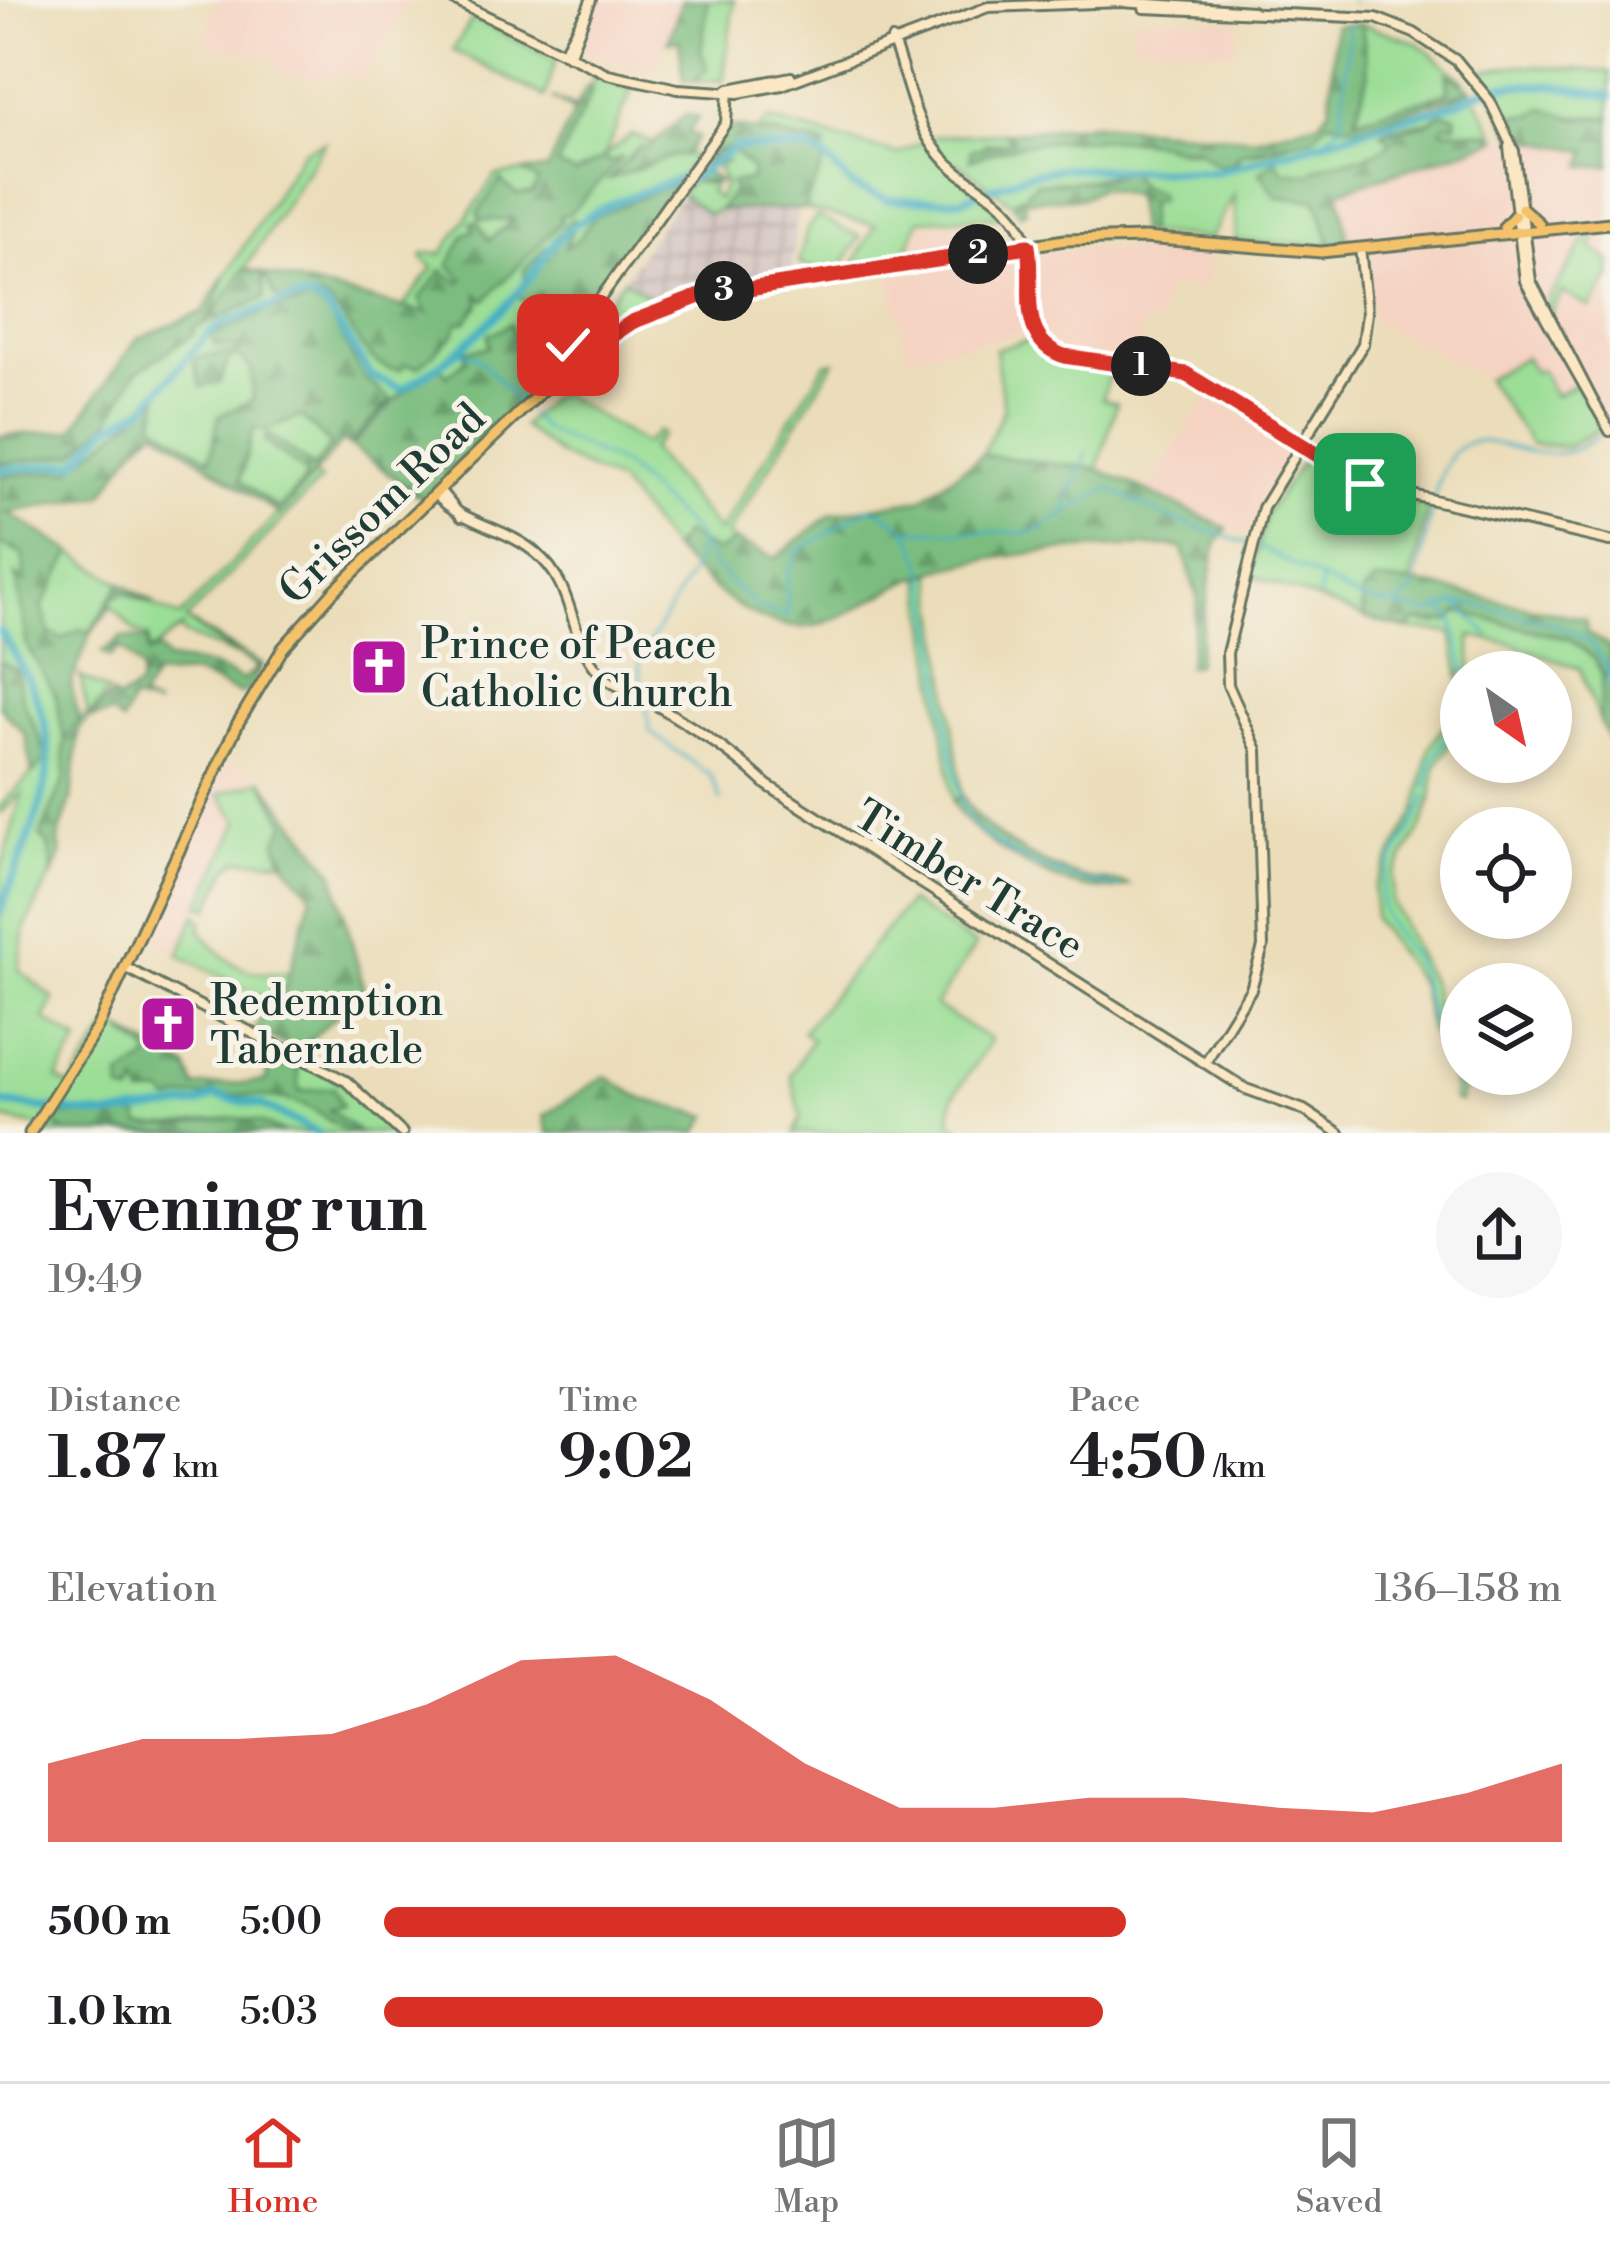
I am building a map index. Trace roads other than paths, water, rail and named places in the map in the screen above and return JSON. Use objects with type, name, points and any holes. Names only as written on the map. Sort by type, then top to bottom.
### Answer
[{"type":"main road","points":[[1517,223],[1610,220]]},
{"type":"main road","points":[[1517,223],[1610,220]]},
{"type":"main road","name":"Grissom Road","points":[[30,1133],[64,1082],[126,968],[267,671],[314,611],[571,363],[632,322],[697,297],[1028,246],[1114,237],[1287,252],[1465,235],[1517,223]]},
{"type":"main road","points":[[1517,223],[1539,223]]},
{"type":"street","points":[[453,0],[566,55],[636,82],[728,90],[772,88],[988,7],[1194,2],[1252,11]]},
{"type":"street","points":[[566,55],[591,0]]},
{"type":"street","points":[[1119,4],[1331,13],[1384,21],[1444,50],[1476,82],[1509,147],[1517,223],[1534,301],[1610,430]]},
{"type":"street","points":[[892,40],[926,136],[951,165],[993,193],[1015,215],[1028,246],[1030,320],[1047,349],[1064,356],[1186,374],[1372,487],[1610,541]]},
{"type":"street","points":[[571,363],[569,342],[724,126],[728,90]]},
{"type":"street","points":[[1205,1063],[1251,988],[1262,947],[1257,750],[1230,692],[1226,666],[1266,503],[1363,344],[1367,313],[1360,248]]},
{"type":"street","name":"Timber Trace","points":[[438,493],[461,516],[516,539],[547,563],[570,601],[585,652],[614,685],[641,695],[738,756],[767,784],[1246,1089],[1304,1110],[1339,1133]]},
{"type":"street","points":[[126,968],[346,1081],[402,1133]]},
{"type":"waterway","points":[[1318,144],[1341,125],[1350,24]]},
{"type":"waterway","points":[[1065,168],[1216,172],[1454,104],[1494,86],[1550,85],[1610,96]]},
{"type":"waterway","points":[[692,178],[736,147],[805,149],[823,156],[854,187],[889,200],[961,200],[1029,174],[1058,169]]},
{"type":"waterway","points":[[0,470],[76,463],[107,428],[145,407],[207,335],[226,322],[293,299],[312,299],[328,309],[371,376],[402,389],[492,320],[570,228],[609,205],[681,178]]},
{"type":"waterway","points":[[455,349],[479,358],[517,401]]},
{"type":"waterway","points":[[530,415],[545,430],[623,465],[694,532],[714,566],[758,608],[788,616],[787,576],[798,551],[869,508],[882,511],[907,530],[1032,533],[1108,488],[1168,518],[1259,547],[1360,599],[1428,613],[1456,603],[1478,605],[1555,624],[1590,642],[1605,663],[1610,686]]},
{"type":"waterway","points":[[1434,498],[1444,468],[1455,451],[1468,443],[1561,453],[1604,432]]},
{"type":"waterway","points":[[1062,518],[1087,453]]},
{"type":"waterway","points":[[1396,606],[1414,589],[1433,505]]},
{"type":"waterway","points":[[907,531],[926,578],[952,753],[969,819],[1017,856],[1081,880],[1119,887]]},
{"type":"waterway","points":[[643,690],[639,661],[696,564],[698,545]]},
{"type":"waterway","points":[[1319,597],[1321,581]]},
{"type":"waterway","points":[[1456,603],[1489,635]]},
{"type":"waterway","points":[[1441,608],[1454,622],[1460,651]]},
{"type":"waterway","points":[[0,631],[41,710],[48,742],[41,802],[0,913]]},
{"type":"waterway","points":[[646,705],[650,732],[711,776],[721,800]]},
{"type":"waterway","points":[[1426,788],[1440,747]]},
{"type":"waterway","points":[[1425,795],[1387,872],[1382,899],[1388,923],[1416,965],[1440,1039]]},
{"type":"waterway","points":[[0,932],[0,951]]},
{"type":"waterway","points":[[0,1103],[107,1116],[198,1104],[215,1096],[261,1105],[318,1133]]},
{"type":"place","name":"Prince of Peace Catholic Church","points":[[379,667]]},
{"type":"place","name":"Redemption Tabernacle","points":[[168,1024]]}]
